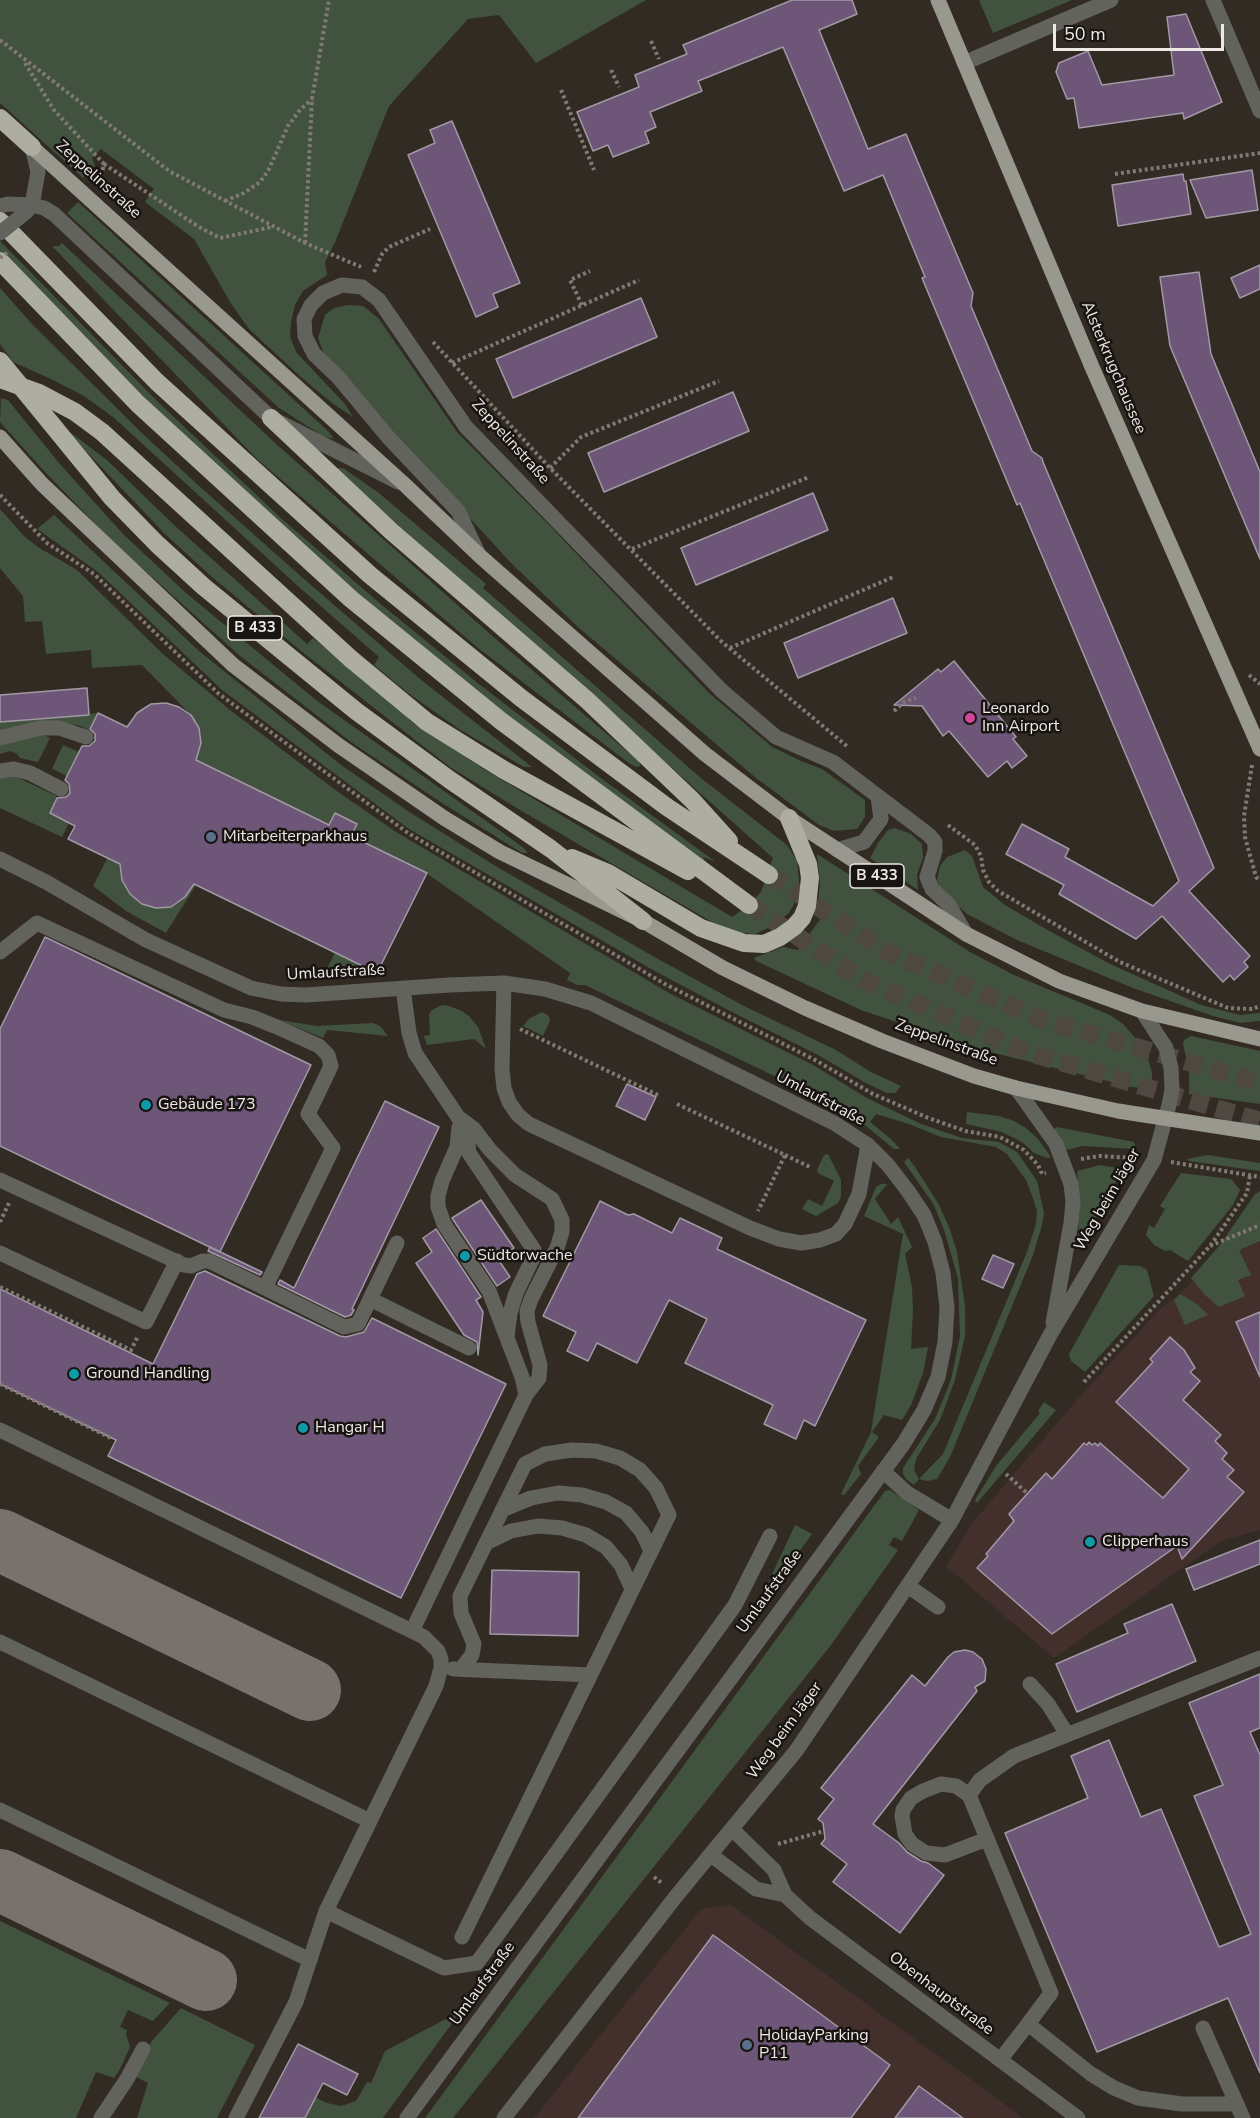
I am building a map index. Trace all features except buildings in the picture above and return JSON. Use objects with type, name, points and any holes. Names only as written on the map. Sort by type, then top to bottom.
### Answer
[{"type":"highway","name":"B 433","points":[[0,118],[32,147]]},
{"type":"highway","points":[[0,221],[157,382],[370,575],[521,698],[667,807],[769,875]]},
{"type":"highway","points":[[0,261],[138,404],[351,598],[501,721],[749,905],[504,770],[427,722],[351,659],[102,432],[57,402],[20,385],[0,379]]},
{"type":"highway","name":"B 433","points":[[0,361],[112,498],[157,544],[204,586],[356,711],[450,780],[551,849],[643,921]]},
{"type":"highway","points":[[271,418],[391,531],[588,701],[692,800],[751,864]]},
{"type":"highway","points":[[551,849],[608,873],[701,928],[744,943],[764,944],[794,927],[802,918],[807,906],[810,878],[808,864],[789,818]]},
{"type":"main road","name":"Alsterkrugchaussee","points":[[938,0],[1092,367],[1258,745]]},
{"type":"main road","name":"Zeppelinstraße","points":[[32,147],[404,484],[481,557],[705,754],[789,818],[966,934],[1059,981],[1142,1011],[1257,1037]]},
{"type":"main road","name":"Zeppelinstraße","points":[[0,437],[42,484],[233,665],[318,730],[444,818],[500,852],[643,921],[723,968],[805,1008],[974,1076],[1016,1088],[1166,1120],[1260,1133]]},
{"type":"street","points":[[964,63],[1111,0]]},
{"type":"street","points":[[1213,0],[1260,111]]},
{"type":"street","points":[[0,233],[25,207],[38,172],[32,147]]},
{"type":"street","points":[[0,206],[8,204],[25,207]]},
{"type":"street","name":"Zeppelinstraße","points":[[25,207],[44,208],[54,214],[271,418],[404,484]]},
{"type":"street","name":"Zeppelinstraße","points":[[481,557],[458,511],[388,437],[338,377],[314,354],[305,336],[304,319],[311,305],[323,293],[342,285],[362,287],[379,300],[466,427],[722,692],[776,737],[801,750],[833,762],[929,835],[935,842],[935,851],[927,876],[932,889],[949,905],[966,934]]},
{"type":"street","points":[[0,738],[40,728],[59,728],[86,737]]},
{"type":"street","points":[[0,771],[14,769],[30,773],[61,789]]},
{"type":"street","points":[[837,850],[864,842],[881,819],[878,797]]},
{"type":"street","name":"Umlaufstraße","points":[[0,859],[46,882],[146,940],[251,988],[281,994],[306,995],[504,983],[545,989],[591,1003],[834,1123],[868,1145],[888,1165],[924,1215],[935,1242],[944,1273],[947,1308],[945,1342],[938,1377],[924,1410],[883,1472],[406,2118]]},
{"type":"street","points":[[0,951],[37,923],[224,1010],[252,1017],[319,1046],[328,1055],[331,1066],[308,1114],[333,1148],[265,1288]]},
{"type":"street","points":[[504,983],[502,1028],[504,1088],[509,1102],[518,1114],[529,1124],[739,1223],[779,1239],[801,1243],[820,1240],[836,1234],[845,1224],[859,1194],[868,1145]]},
{"type":"street","points":[[403,988],[409,1033],[415,1053],[458,1117],[466,1135],[469,1154],[534,1251],[534,1256],[516,1293],[510,1313],[507,1338]]},
{"type":"street","name":"Weg beim Jäger","points":[[504,2118],[677,1895],[796,1751],[952,1520],[1050,1335],[1154,1160],[1172,1090],[1171,1068],[1166,1048],[1142,1011]]},
{"type":"street","name":"Weg beim Jäger","points":[[1016,1088],[1056,1144],[1071,1184],[1073,1202],[1071,1223],[1050,1335]]},
{"type":"street","points":[[458,1117],[457,1147],[442,1181],[438,1207],[444,1224],[489,1291],[522,1377],[526,1395]]},
{"type":"street","points":[[412,1631],[526,1395],[539,1378],[540,1365],[527,1311],[557,1248],[562,1232],[562,1220],[552,1199],[515,1175],[474,1130],[458,1117]]},
{"type":"street","points":[[0,1180],[177,1261],[191,1266],[203,1261],[209,1262],[344,1328],[358,1324],[397,1243]]},
{"type":"street","points":[[0,1253],[146,1322],[177,1261]]},
{"type":"street","points":[[370,1299],[469,1348]]},
{"type":"street","points":[[0,1430],[412,1631],[432,1642],[438,1651],[441,1668],[436,1686],[326,1911],[296,2002],[236,2118]]},
{"type":"street","points":[[461,1669],[472,1655],[474,1644],[461,1612],[460,1596],[525,1464],[545,1454],[572,1450],[596,1451],[620,1458],[640,1470],[656,1488],[669,1515],[462,1937]]},
{"type":"street","points":[[883,1472],[907,1493],[952,1520]]},
{"type":"street","points":[[502,1510],[531,1498],[558,1493],[582,1495],[606,1502],[626,1514],[642,1532],[651,1551]]},
{"type":"street","points":[[486,1543],[511,1531],[538,1526],[561,1528],[586,1535],[606,1546],[621,1565],[632,1589]]},
{"type":"street","points":[[326,1911],[444,1968],[477,1963],[735,1605],[770,1536]]},
{"type":"street","points":[[908,1586],[938,1607]]},
{"type":"street","points":[[0,1642],[370,1821]]},
{"type":"street","points":[[969,1796],[980,1779],[1014,1756],[1260,1658]]},
{"type":"street","points":[[441,1668],[590,1675]]},
{"type":"street","points":[[1030,1684],[1048,1704],[1067,1734]]},
{"type":"street","points":[[987,1839],[945,1855],[926,1853],[912,1844],[905,1834],[903,1810],[911,1798],[941,1784],[956,1786],[969,1796],[987,1839],[1051,1992],[1000,2060]]},
{"type":"street","points":[[0,1810],[310,1960]]},
{"type":"street","name":"Obenhauptstraße","points":[[732,1829],[774,1870],[785,1895],[810,1918],[1078,2118]]},
{"type":"street","points":[[711,1855],[756,1889],[785,1895]]},
{"type":"street","points":[[1028,2024],[1091,2074],[1114,2088],[1138,2098],[1240,2111]]},
{"type":"street","points":[[1203,2028],[1240,2111]]},
{"type":"street","points":[[101,2118],[127,2079],[143,2049]]},
{"type":"path","points":[[305,243],[312,99],[330,1]]},
{"type":"path","points":[[0,40],[169,171],[305,243],[384,277]]},
{"type":"path","points":[[651,41],[659,58]]},
{"type":"path","points":[[22,59],[54,110],[104,164],[220,238],[273,227]]},
{"type":"path","points":[[611,70],[619,87]]},
{"type":"path","points":[[561,90],[594,170]]},
{"type":"path","points":[[224,201],[244,193],[260,182],[268,171],[288,126],[312,99]]},
{"type":"path","points":[[1115,174],[1260,153]]},
{"type":"path","points":[[82,191],[101,176],[104,164]]},
{"type":"path","points":[[374,272],[382,254],[389,247],[430,229]]},
{"type":"path","points":[[582,305],[570,280],[590,272]]},
{"type":"path","points":[[452,363],[639,280]]},
{"type":"path","points":[[431,340],[550,468],[730,648],[855,752]]},
{"type":"path","points":[[550,468],[581,437],[719,381]]},
{"type":"path","points":[[632,549],[809,477]]},
{"type":"path","points":[[730,648],[893,577]]},
{"type":"path","points":[[894,711],[904,702],[916,698]]},
{"type":"path","points":[[1258,745],[1244,816],[1245,837],[1256,877],[1260,881]]},
{"type":"path","points":[[945,823],[975,845],[989,882],[998,891],[1120,962],[1228,1008],[1252,1009],[1260,1006]]},
{"type":"path","points":[[502,1028],[522,1030],[660,1095]]},
{"type":"path","points":[[677,1104],[812,1168]]},
{"type":"path","points":[[767,1193],[785,1155]]},
{"type":"path","points":[[1084,1382],[1210,1246],[1247,1193],[1250,1175]]},
{"type":"path","points":[[0,1222],[9,1204]]},
{"type":"path","points":[[1210,1246],[1260,1225]]},
{"type":"path","points":[[0,1287],[131,1350],[146,1322]]},
{"type":"path","points":[[0,1384],[113,1439]]},
{"type":"path","points":[[1006,1474],[1028,1494]]},
{"type":"path","points":[[778,1844],[824,1831]]},
{"type":"shaded area","points":[[1260,1231],[1260,1530],[1221,1541],[1054,1658],[946,1566],[973,1522],[1082,1394],[1159,1310],[1180,1294],[1228,1245]]},
{"type":"shaded area","points":[[731,1905],[1023,2118],[534,2118],[701,1909]]},
{"type":"green space","points":[[0,0],[646,0],[536,63],[499,15],[468,19],[389,106],[336,240],[325,262],[327,275],[303,291],[295,305],[291,322],[290,336],[296,352],[345,404],[353,417],[301,377],[249,329],[230,302],[194,239],[145,202],[154,189],[101,149],[92,158],[95,166],[83,178],[0,103]]},
{"type":"green space","points":[[979,0],[1072,0],[993,33]]},
{"type":"green space","points":[[78,202],[334,439],[323,436],[279,408],[67,213]]},
{"type":"green space","points":[[0,241],[159,403],[282,519],[383,606],[479,684],[598,776],[716,862],[703,857],[710,869],[474,690],[378,612],[153,409],[0,251]]},
{"type":"green space","points":[[62,243],[274,442],[490,634],[635,758],[640,766],[630,764],[478,648],[257,459],[52,246],[59,246]]},
{"type":"green space","points":[[0,288],[33,325],[198,485],[420,679],[532,767],[524,767],[459,729],[408,693],[374,665],[379,657],[113,417],[84,396],[13,362],[0,344]]},
{"type":"green space","points":[[348,305],[363,306],[379,319],[457,432],[708,692],[772,747],[822,769],[865,800],[865,817],[857,829],[834,831],[819,825],[756,778],[578,627],[510,562],[391,432],[323,352],[318,338],[325,315],[334,308]]},
{"type":"green space","points":[[1,398],[8,400],[59,463],[123,534],[186,593],[316,700],[528,853],[522,853],[442,803],[351,742],[239,655],[113,542],[45,472],[0,422]]},
{"type":"green space","points":[[63,427],[107,460],[173,524],[307,644],[313,638],[407,715],[409,720],[487,771],[732,917],[749,905],[761,892],[773,858],[339,472],[338,468],[343,468],[379,493],[486,584],[483,588],[702,779],[787,845],[797,861],[799,881],[796,900],[789,913],[772,926],[755,934],[729,932],[450,767],[301,651],[212,577],[164,533]]},
{"type":"green space","points":[[0,509],[25,537],[77,570],[164,655],[230,710],[334,789],[396,832],[669,993],[813,1065],[867,1098],[921,1124],[962,1138],[999,1142],[1017,1152],[1037,1181],[1044,1213],[1042,1225],[1033,1255],[950,1457],[937,1479],[927,1481],[919,1479],[943,1454],[1027,1252],[1036,1224],[1037,1211],[1026,1180],[1007,1154],[996,1147],[941,1137],[876,1114],[870,1122],[900,1149],[894,1149],[866,1126],[818,1097],[585,985],[577,985],[567,980],[570,973],[426,873],[351,836],[356,823],[335,813],[329,825],[196,760],[191,715],[142,665],[92,668],[91,650],[46,654],[42,621],[25,622],[23,596],[0,568]]},
{"type":"green space","points":[[54,515],[199,651],[341,765],[408,811],[497,867],[658,959],[744,1006],[836,1050],[869,1071],[901,1086],[895,1093],[887,1093],[866,1083],[818,1055],[653,970],[409,829],[222,690],[98,572],[37,529]]},
{"type":"green space","points":[[98,713],[89,730],[81,726],[59,722],[0,732],[0,722]]},
{"type":"green space","points":[[39,733],[50,738],[38,762],[20,758],[16,753],[10,751],[0,754],[0,743]]},
{"type":"green space","points":[[63,745],[79,752],[67,776],[52,769]]},
{"type":"green space","points":[[14,776],[57,796],[50,813],[69,823],[62,837],[0,808],[0,777]]},
{"type":"green space","points":[[895,828],[911,834],[922,844],[923,858],[917,874],[918,890],[870,858],[888,830]]},
{"type":"green space","points":[[114,845],[125,850],[122,880],[130,894],[142,904],[156,908],[171,907],[194,884],[196,885],[166,933],[126,911],[93,886]]},
{"type":"green space","points":[[965,850],[972,856],[983,887],[1005,905],[1044,928],[1108,963],[1201,1005],[1240,1015],[1260,1013],[1260,1021],[1241,1023],[1213,1016],[1133,988],[1017,940],[967,914],[941,891],[937,880],[940,866],[947,857]]},
{"type":"green space","points":[[817,854],[970,952],[1014,975],[1110,1015],[1123,1024],[1137,1040],[1148,1059],[1152,1081],[1142,1088],[1132,1087],[978,1049],[861,1010],[756,961],[754,958],[783,947],[798,950],[824,914],[818,901],[820,884]]},
{"type":"green space","points":[[335,953],[377,973],[322,978]]},
{"type":"green space","points":[[442,1005],[462,1011],[469,1016],[478,1027],[486,1049],[474,1039],[427,1045],[424,1036],[430,1035],[429,1014]]},
{"type":"green space","points":[[542,1012],[549,1016],[550,1021],[543,1036],[523,1026],[530,1018]]},
{"type":"green space","points":[[279,1020],[317,1026],[373,1023],[380,1026],[388,1036],[327,1030],[323,1038]]},
{"type":"green space","points":[[1191,1036],[1260,1051],[1260,1104],[1189,1094],[1189,1067],[1183,1045],[1184,1040]]},
{"type":"green space","points":[[967,1112],[999,1116],[1014,1121],[1038,1139],[1051,1157],[1047,1158],[1034,1153],[1022,1142],[1002,1132],[966,1124]]},
{"type":"green space","points":[[1057,1127],[1134,1142],[1135,1146],[1134,1149],[1082,1146],[1067,1150],[1055,1132]]},
{"type":"green space","points":[[828,1154],[841,1180],[841,1196],[838,1203],[816,1216],[802,1209],[808,1199],[822,1206],[834,1181],[818,1173],[817,1170],[824,1155]]},
{"type":"green space","points":[[1208,1155],[1260,1163],[1260,1171],[1187,1159]]},
{"type":"green space","points":[[908,1158],[938,1203],[949,1227],[957,1252],[965,1306],[965,1336],[955,1380],[940,1420],[916,1459],[914,1470],[919,1479],[914,1485],[906,1479],[903,1468],[935,1419],[951,1380],[960,1336],[958,1278],[944,1230],[934,1205],[904,1162]]},
{"type":"green space","points":[[1100,1165],[1123,1169],[1084,1240],[1081,1241],[1078,1237],[1080,1205],[1077,1171]]},
{"type":"green space","points":[[1181,1173],[1231,1179],[1240,1190],[1233,1205],[1188,1261],[1170,1250],[1165,1251],[1154,1245],[1146,1235],[1149,1225],[1154,1228],[1165,1209],[1160,1206]]},
{"type":"green space","points":[[887,1184],[875,1199],[891,1224],[898,1217],[912,1247],[905,1254],[912,1287],[911,1349],[928,1347],[923,1373],[911,1405],[902,1420],[884,1415],[872,1432],[879,1437],[858,1466],[861,1474],[844,1495],[841,1494],[871,1432],[903,1234],[864,1216],[876,1187]]},
{"type":"green space","points":[[1260,1191],[1260,1241],[1239,1250],[1251,1275],[1238,1280],[1245,1296],[1219,1307],[1191,1278],[1220,1245],[1255,1194]]},
{"type":"green space","points":[[1119,1265],[1140,1266],[1147,1270],[1154,1296],[1085,1372],[1071,1361],[1069,1354]]},
{"type":"green space","points":[[1180,1294],[1197,1304],[1208,1315],[1185,1325],[1174,1300]]},
{"type":"green space","points":[[1044,1402],[1056,1410],[977,1503],[975,1500],[996,1466],[1040,1413],[1038,1411]]},
{"type":"green space","points":[[890,1490],[919,1510],[902,1541],[894,1537],[889,1545],[898,1550],[831,1645],[453,2118],[425,2118],[885,1491]]},
{"type":"green space","points":[[795,1525],[812,1534],[755,1611]]},
{"type":"green space","points":[[0,1921],[170,2003],[153,2021],[128,2010],[120,2027],[127,2030],[130,2047],[120,2069],[114,2078],[96,2072],[76,2118],[0,2118]]},
{"type":"green space","points":[[181,2008],[255,2045],[217,2118],[137,2118],[148,2083],[134,2076],[151,2042]]},
{"type":"green space","points":[[461,2011],[383,2118],[305,2118],[315,2097],[341,2106],[356,2101],[367,2082],[371,2083],[385,2051]]},
{"type":"taxiway","points":[[0,1540],[310,1690]]},
{"type":"taxiway","points":[[0,1880],[206,1980]]},
{"type":"tunnel","points":[[769,875],[886,951],[1040,1019],[1260,1083]]},
{"type":"tunnel","points":[[749,905],[866,981],[1027,1052],[1260,1121]]},
{"type":"place","name":"Leonardo Inn Airport","points":[[970,718]]},
{"type":"place","name":"Mitarbeiterparkhaus","points":[[211,837]]},
{"type":"place","name":"Gebäude 173","points":[[146,1105]]},
{"type":"place","name":"Südtorwache","points":[[465,1256]]},
{"type":"place","name":"Ground Handling","points":[[74,1374]]},
{"type":"place","name":"Hangar H","points":[[303,1428]]},
{"type":"place","name":"Clipperhaus","points":[[1090,1542]]},
{"type":"place","name":"HolidayParking P11","points":[[747,2045]]}]
